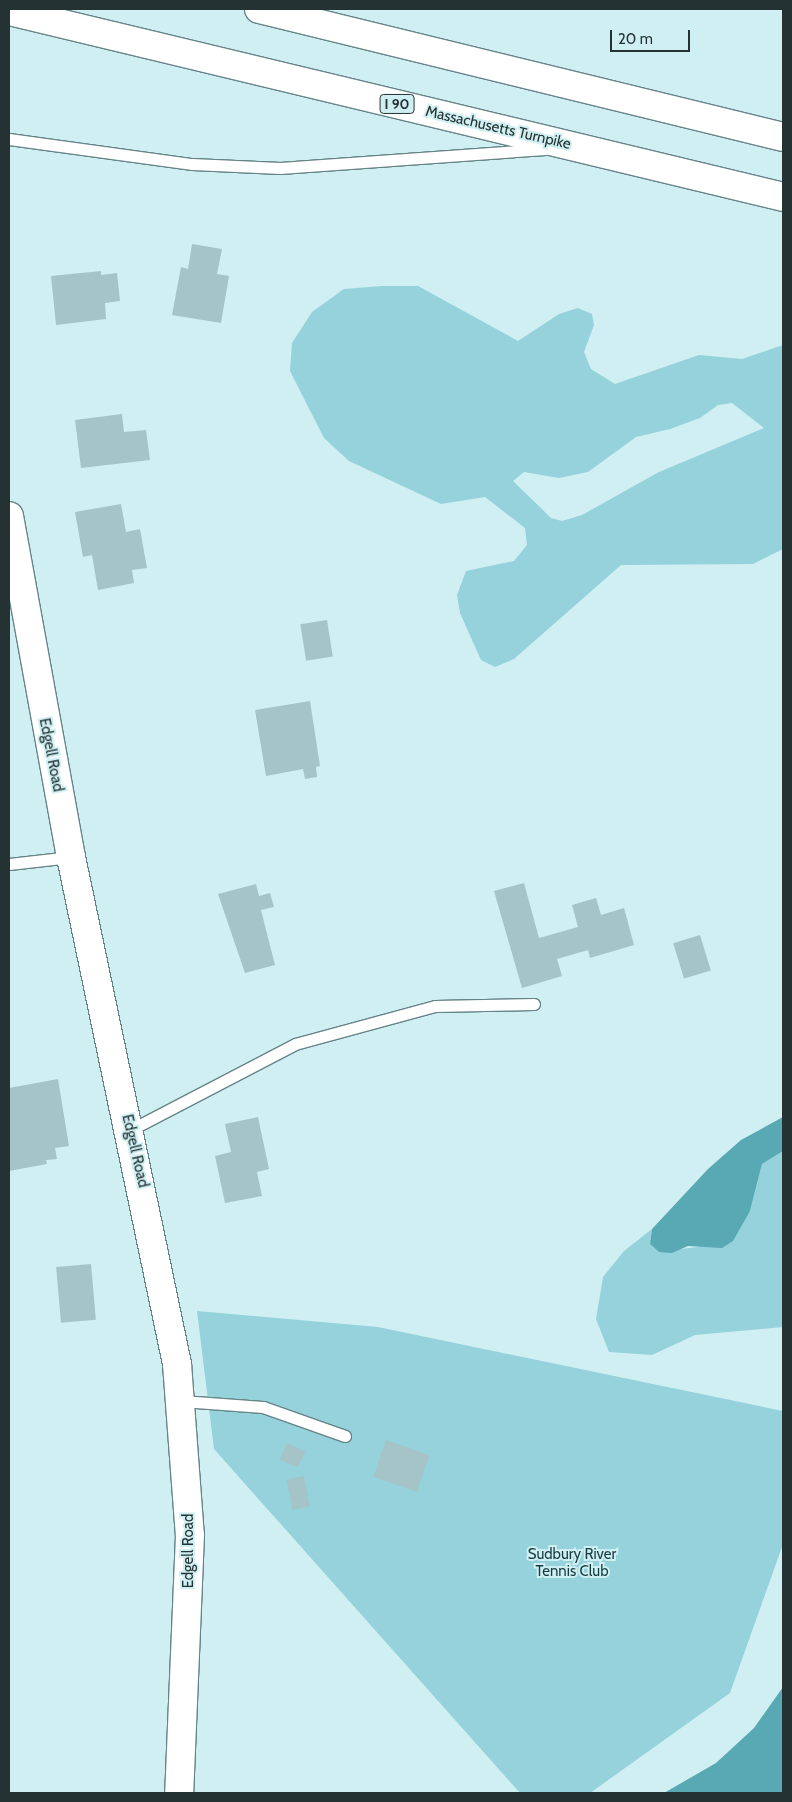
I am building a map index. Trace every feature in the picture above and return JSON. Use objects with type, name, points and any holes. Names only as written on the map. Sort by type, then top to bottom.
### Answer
[{"type":"main road","points":[[259,9],[783,137]]},
{"type":"main road","name":"Massachusetts Turnpike","points":[[9,11],[783,197]]},
{"type":"main road","name":"Edgell Road","points":[[9,516],[71,856],[167,1303],[182,1401],[190,1535],[179,1793]]},
{"type":"lane","points":[[9,139],[192,164],[280,168],[577,147]]},
{"type":"lane","points":[[9,864],[71,856]]},
{"type":"lane","points":[[130,1130],[294,1044],[435,1006],[534,1004]]},
{"type":"lane","points":[[182,1401],[263,1407],[345,1436]]},
{"type":"green space","points":[[418,286],[518,341],[559,314],[578,308],[592,314],[594,325],[584,352],[591,369],[615,384],[699,355],[742,359],[783,345],[783,549],[753,564],[621,565],[514,659],[495,667],[481,660],[460,613],[457,595],[466,571],[514,561],[527,545],[525,528],[485,497],[441,504],[349,461],[324,438],[290,371],[292,343],[312,312],[344,289]],"holes":[[[732,403],[764,428],[659,472],[582,515],[562,521],[551,518],[513,481],[524,472],[559,478],[588,472],[636,437],[670,429],[700,418],[718,405]]]},
{"type":"green space","points":[[783,1151],[783,1327],[695,1335],[652,1355],[609,1352],[596,1319],[603,1277],[624,1251],[652,1229],[650,1244],[659,1252],[705,1246],[750,1211],[762,1164]]},
{"type":"green space","name":"Sudbury River Tennis Club","points":[[197,1311],[378,1327],[783,1411],[783,1544],[730,1693],[590,1793],[520,1793],[214,1449]]},
{"type":"shaded area","points":[[783,1117],[783,1151],[762,1164],[750,1211],[733,1241],[722,1248],[688,1246],[672,1253],[659,1252],[650,1244],[652,1229],[708,1169],[741,1140]]},
{"type":"shaded area","points":[[783,1687],[783,1793],[664,1793],[716,1763],[754,1728]]},
{"type":"building","points":[[192,244],[222,249],[217,274],[229,276],[221,323],[172,315],[181,267],[188,269]]},
{"type":"building","points":[[101,271],[101,275],[117,273],[120,301],[105,303],[106,319],[56,325],[51,276]]},
{"type":"building","points":[[122,414],[124,432],[146,430],[150,460],[81,468],[75,420]]},
{"type":"building","points":[[121,504],[126,532],[140,529],[147,568],[132,570],[134,583],[98,590],[92,555],[83,557],[75,512]]},
{"type":"building","points":[[327,620],[333,657],[306,661],[300,624]]},
{"type":"building","points":[[310,701],[320,766],[316,767],[317,777],[305,779],[303,769],[266,776],[255,710]]},
{"type":"building","points":[[524,883],[539,938],[578,927],[572,905],[596,898],[601,915],[624,908],[634,945],[590,958],[588,950],[557,959],[562,976],[522,988],[494,891]]},
{"type":"building","points":[[256,884],[259,896],[270,893],[274,907],[261,910],[275,965],[245,973],[218,894]]},
{"type":"building","points":[[700,935],[711,970],[684,979],[673,943]]},
{"type":"building","points":[[58,1079],[69,1146],[55,1148],[57,1159],[46,1160],[47,1164],[9,1171],[9,1088]]},
{"type":"building","points":[[258,1117],[269,1169],[257,1172],[262,1196],[225,1203],[215,1156],[231,1152],[225,1124]]},
{"type":"building","points":[[91,1264],[96,1320],[61,1323],[56,1267]]},
{"type":"building","points":[[386,1440],[429,1455],[417,1492],[373,1477]]},
{"type":"building","points":[[287,1443],[305,1451],[298,1468],[280,1459]]},
{"type":"building","points":[[304,1476],[310,1506],[292,1510],[286,1479]]}]
